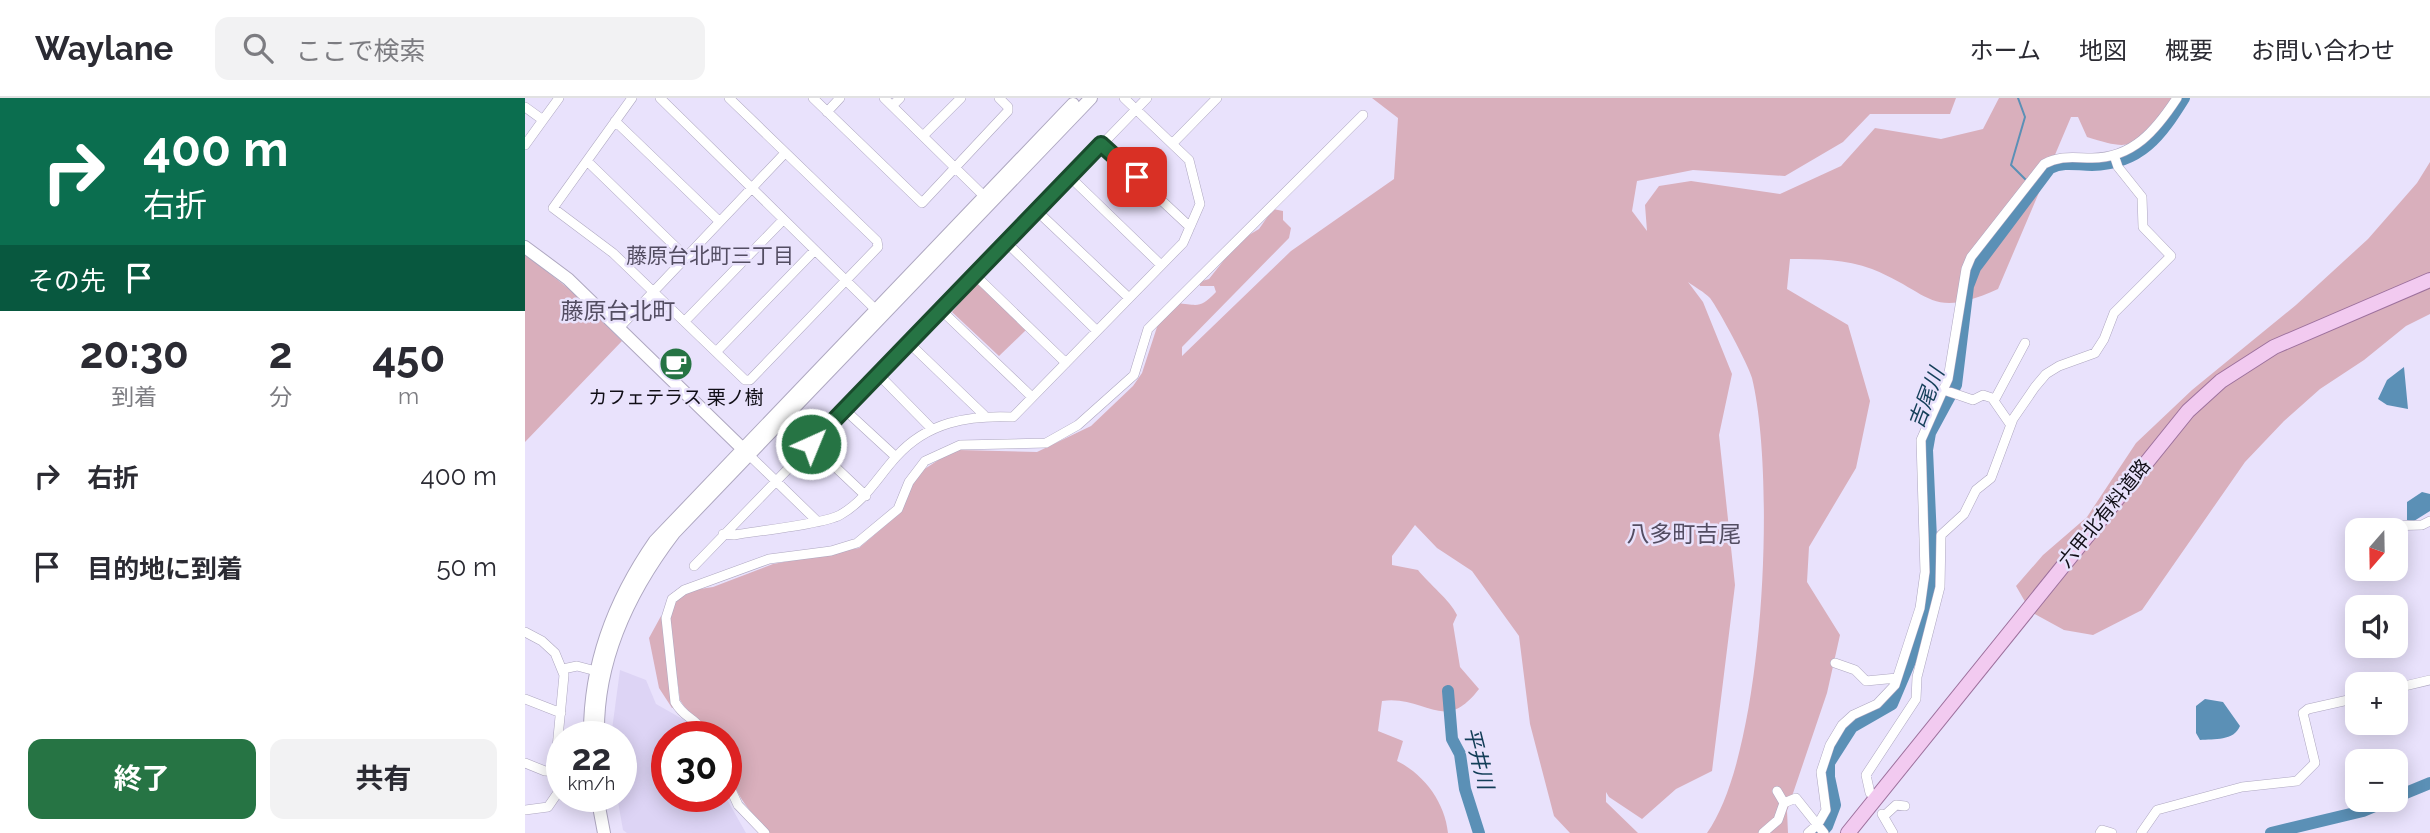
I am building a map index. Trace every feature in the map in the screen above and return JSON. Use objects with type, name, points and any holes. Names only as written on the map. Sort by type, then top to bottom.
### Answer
[{"type":"main road","name":"六甲北有料道路","points":[[1848,833],[2187,411],[2221,380],[2274,347],[2430,280]]},
{"type":"main road","name":"六甲北有料道路","points":[[1859,833],[2171,442],[2210,401],[2259,365],[2430,290]]},
{"type":"street","points":[[525,145],[559,98]]},
{"type":"street","points":[[632,98],[553,208],[613,253],[745,380],[750,380],[878,247],[877,241],[729,98]]},
{"type":"street","points":[[660,98],[875,309]]},
{"type":"street","points":[[813,98],[922,202],[1008,111],[1008,107],[999,98]]},
{"type":"street","points":[[827,112],[840,98]]},
{"type":"street","points":[[884,98],[985,197]]},
{"type":"street","points":[[893,106],[901,98]]},
{"type":"street","points":[[923,136],[961,98]]},
{"type":"street","points":[[599,721],[608,659],[624,612],[637,587],[674,533],[875,309],[1080,98]]},
{"type":"street","points":[[591,721],[596,671],[617,606],[640,563],[668,526],[1091,98]]},
{"type":"street","points":[[723,534],[734,535],[837,516],[866,496],[896,457],[932,429],[952,420],[984,415],[1013,417],[1183,243],[1200,200],[1189,160],[1124,98]]},
{"type":"street","points":[[694,566],[1147,98]]},
{"type":"street","points":[[1173,144],[1217,98]]},
{"type":"street","points":[[1870,793],[1867,775],[1916,699],[1917,677],[1940,587],[1921,440],[1944,390],[1961,281],[1971,257],[2044,164],[2057,157],[2116,160],[2152,133],[2177,98]]},
{"type":"street","points":[[525,107],[543,120]]},
{"type":"street","points":[[699,721],[681,713],[675,702],[666,618],[672,599],[684,590],[769,559],[831,551],[857,543],[898,509],[909,482],[925,461],[960,446],[1046,443],[1078,425],[1134,375],[1148,329],[1363,116]]},
{"type":"street","points":[[615,121],[719,221]]},
{"type":"street","points":[[1101,144],[1190,227]]},
{"type":"street","points":[[619,328],[785,153]]},
{"type":"street","points":[[1820,828],[1825,810],[1821,772],[1830,745],[1842,725],[1853,715],[1888,695],[1897,678],[1920,608],[1932,534],[1964,514],[1976,490],[1991,478],[2010,424],[2046,374],[2095,353],[2104,339],[2114,313],[2171,256],[2147,235],[2143,227],[2142,197],[2116,160]]},
{"type":"street","points":[[587,161],[685,256]]},
{"type":"street","points":[[1070,177],[1161,265]]},
{"type":"street","points":[[1037,211],[1129,298]]},
{"type":"street","points":[[685,321],[783,219]]},
{"type":"street","points":[[1007,243],[1097,331]]},
{"type":"street","points":[[525,247],[555,268],[619,328],[816,520]]},
{"type":"street","points":[[716,352],[815,250]]},
{"type":"street","points":[[975,275],[1066,363]]},
{"type":"street","points":[[941,310],[1033,397]]},
{"type":"street","points":[[909,343],[984,415]]},
{"type":"street","points":[[1994,401],[2025,343]]},
{"type":"street","points":[[879,375],[932,429]]},
{"type":"street","points":[[1944,390],[1973,400],[1983,395],[1994,401],[2010,424]]},
{"type":"street","points":[[845,410],[896,457]]},
{"type":"street","points":[[811,444],[866,496]]},
{"type":"street","points":[[2408,525],[2422,525],[2430,521]]},
{"type":"street","points":[[525,632],[549,647],[563,669],[565,687],[561,721]]},
{"type":"street","points":[[1835,663],[1855,670],[1866,681],[1897,678]]},
{"type":"street","points":[[563,669],[577,666],[596,671]]},
{"type":"street","points":[[2408,685],[2430,680]]},
{"type":"street","points":[[525,699],[561,713]]},
{"type":"street","points":[[2141,833],[2157,810],[2242,787],[2304,778],[2315,763],[2303,713],[2308,709],[2345,701]]},
{"type":"street","points":[[525,763],[546,771]]},
{"type":"street","points":[[1763,833],[1778,820],[1784,803],[1777,791]]},
{"type":"street","points":[[1784,803],[1796,799],[1820,828]]},
{"type":"street","points":[[1893,833],[1882,814],[1896,805],[1905,806]]},
{"type":"street","points":[[525,810],[538,811],[546,807]]},
{"type":"street","points":[[742,809],[765,833]]},
{"type":"street","points":[[600,812],[604,833]]},
{"type":"street","points":[[608,812],[612,833]]},
{"type":"street","points":[[1808,833],[1820,828]]},
{"type":"street","points":[[2101,833],[2102,830],[2112,833]]},
{"type":"shaded area","points":[[1372,98],[1956,98],[1950,114],[1870,114],[1843,142],[1785,176],[1693,170],[1637,181],[1632,211],[1647,231],[1645,205],[1659,186],[1691,181],[1780,194],[1841,166],[1875,128],[1941,139],[1983,129],[1999,98],[2174,98],[2142,137],[2127,144],[2119,145],[2087,137],[2078,117],[2071,117],[1998,289],[1975,298],[1944,303],[1932,300],[1872,269],[1852,263],[1790,259],[1787,289],[1848,325],[1870,401],[1856,468],[1809,547],[1807,582],[1840,635],[1827,693],[1787,811],[1788,833],[1707,833],[1727,794],[1742,742],[1753,679],[1764,544],[1763,479],[1759,422],[1752,378],[1733,337],[1710,298],[1688,282],[1703,302],[1732,374],[1719,435],[1735,585],[1712,771],[1676,789],[1642,819],[1609,797],[1606,792],[1606,802],[1638,833],[1570,833],[1554,816],[1530,724],[1519,636],[1472,571],[1437,548],[1415,525],[1392,556],[1392,565],[1418,570],[1454,609],[1457,615],[1453,624],[1460,667],[1479,689],[1467,702],[1445,711],[1411,703],[1382,701],[1378,731],[1403,741],[1397,761],[1416,774],[1432,791],[1443,811],[1448,833],[769,833],[742,800],[742,721],[699,721],[680,700],[669,618],[674,601],[687,591],[713,587],[773,564],[859,548],[901,512],[909,487],[920,472],[946,455],[959,450],[1037,452],[1091,426],[1133,386],[1142,373],[1158,324],[1177,303],[1198,305],[1216,292],[1214,286],[1200,286],[1199,282],[1209,279],[1239,241],[1259,229],[1273,209],[1283,211],[1283,220],[1291,228],[1289,238],[1182,347],[1182,356],[1291,251],[1394,179],[1398,118]]},
{"type":"shaded area","points":[[2430,162],[2430,314],[2406,326],[2364,360],[2320,389],[2284,421],[2245,462],[2142,610],[2093,635],[2064,630],[2031,612],[2016,586],[2043,555],[2087,517],[2136,443],[2192,390],[2296,305],[2368,239],[2417,183]]},
{"type":"shaded area","points":[[525,254],[569,289],[622,341],[525,442]]},
{"type":"shaded area","points":[[977,283],[1026,330],[999,356],[952,312]]},
{"type":"shaded area","points":[[661,616],[676,706],[672,708],[659,688],[649,638]]},
{"type":"shaded area","points":[[620,670],[646,680],[656,704],[686,721],[651,721],[651,812],[734,812],[746,833],[627,833],[623,830],[620,812],[637,812],[637,721],[613,721]]},
{"type":"water","points":[[2404,367],[2408,409],[2387,405],[2378,399],[2387,380]]},
{"type":"water","points":[[2422,492],[2430,494],[2430,511],[2414,521],[2408,520],[2407,502]]},
{"type":"water","points":[[2205,699],[2223,702],[2240,726],[2237,731],[2223,738],[2200,740],[2196,733],[2196,706]]},
{"type":"waterway","points":[[2018,98],[2025,117],[2011,165],[2027,181]]},
{"type":"waterway","name":"吉尾川","points":[[1821,833],[1827,826],[1835,805],[1829,763],[1852,727],[1892,704],[1925,626],[1933,583],[1927,450],[1930,433],[1956,385],[1968,286],[1975,268],[2050,168],[2066,164],[2109,163],[2137,153],[2158,135],[2184,98]]},
{"type":"waterway","name":"平井川","points":[[1448,691],[1452,739],[1460,754],[1465,789],[1479,833]]},
{"type":"waterway","points":[[2408,792],[2430,783]]},
{"type":"waterway","points":[[2271,833],[2359,812]]},
{"type":"place","name":"カフェテラス 栗ノ樹","points":[[676,364]]},
{"type":"district","name":"藤原台北町三丁目","points":[[710,255]]},
{"type":"district","name":"藤原台北町","points":[[618,310]]},
{"type":"district","name":"八多町吉尾","points":[[1684,533]]},
{"type":"route","points":[[811,444],[1101,144],[1137,177]]}]
